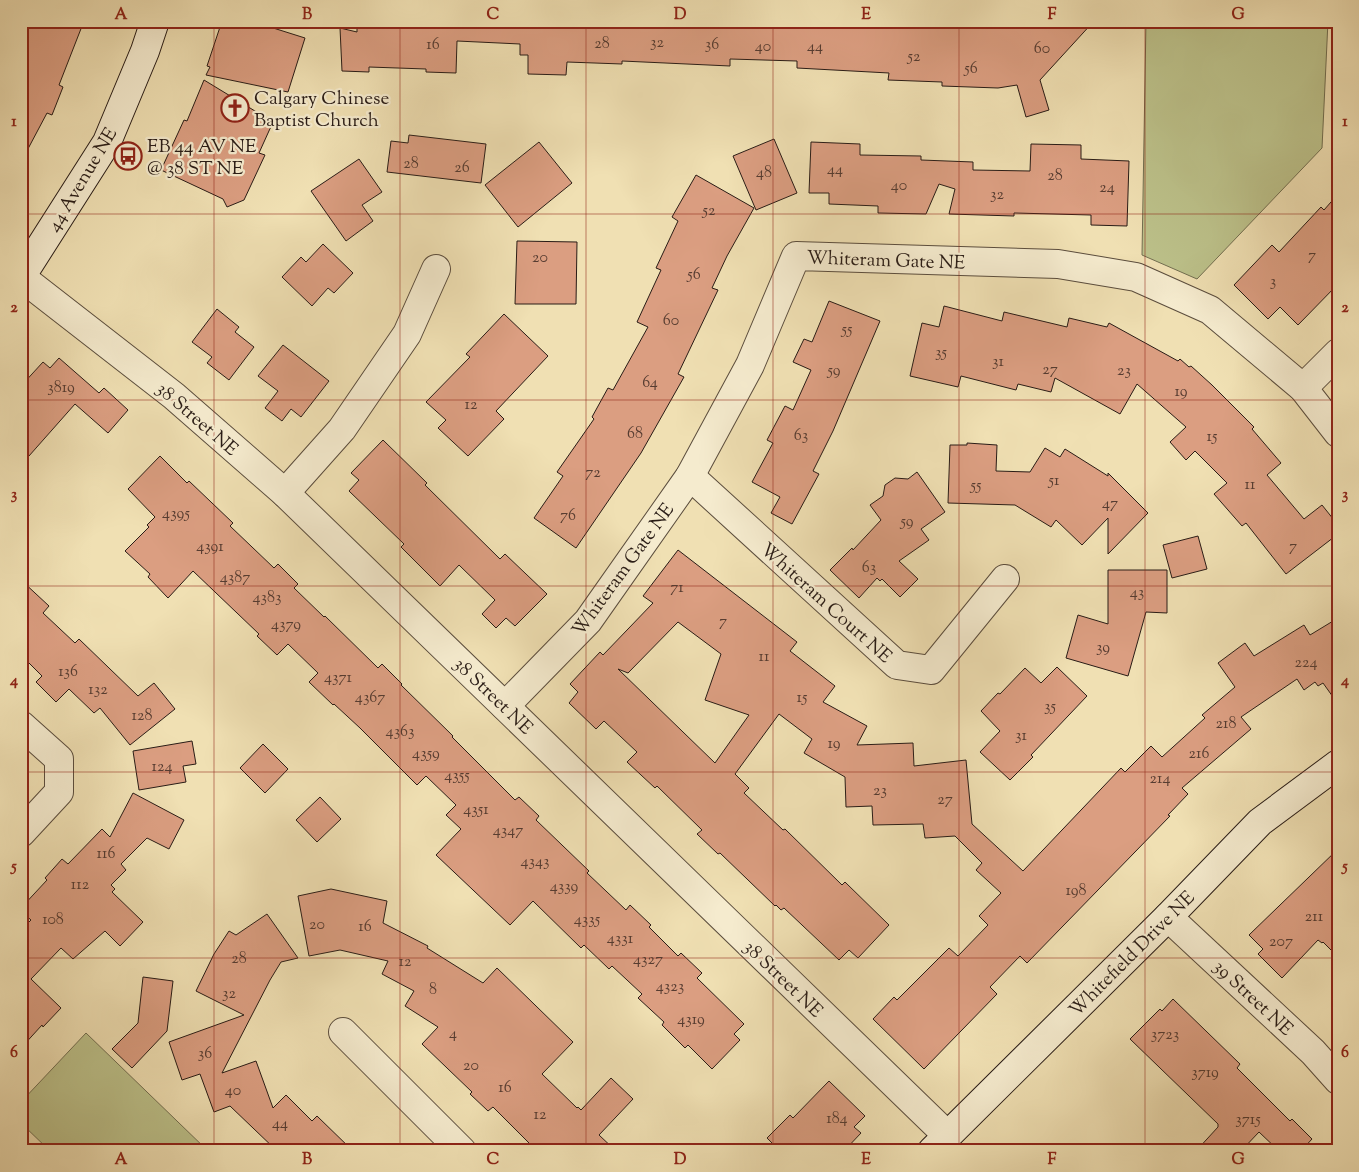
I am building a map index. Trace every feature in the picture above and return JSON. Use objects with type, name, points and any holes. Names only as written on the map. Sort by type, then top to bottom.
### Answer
[{"type":"street","name":"44 Avenue NE","points":[[21,277],[107,142],[145,51],[155,21]]},
{"type":"street","name":"Whiteram Gate NE","points":[[505,706],[588,621],[690,476],[750,365],[796,256],[1058,264],[1136,277],[1210,310],[1303,388],[1338,433]]},
{"type":"street","points":[[285,493],[342,429],[407,334],[436,268]]},
{"type":"street","name":"38 Street NE","points":[[21,277],[174,396],[285,493],[505,706],[939,1143]]},
{"type":"street","points":[[1303,388],[1338,354]]},
{"type":"street","name":"Whiteram Court NE","points":[[690,476],[897,666],[931,670],[1005,579]]},
{"type":"street","points":[[21,725],[59,759],[60,792],[21,833]]},
{"type":"street","name":"Whitefield Drive NE","points":[[939,1143],[1168,917],[1260,822],[1338,764]]},
{"type":"street","name":"39 Street NE","points":[[1168,917],[1313,1052],[1338,1080]]},
{"type":"street","points":[[344,1032],[449,1147]]},
{"type":"green space","points":[[1146,21],[1328,21],[1322,148],[1197,279],[1142,255]]},
{"type":"green space","points":[[86,1033],[208,1151],[50,1151],[21,1123],[21,1102]]},
{"type":"building","points":[[21,21],[84,21],[59,85],[63,87],[52,115],[47,113],[21,162]]},
{"type":"building","points":[[222,21],[251,21],[305,38],[288,92],[206,75],[210,67],[207,66]]},
{"type":"building","points":[[364,21],[926,21],[926,23],[1006,26],[1010,21],[1094,21],[1040,80],[1049,110],[1026,117],[1017,85],[998,88],[942,86],[942,82],[888,80],[889,73],[797,68],[797,61],[730,59],[730,66],[622,61],[622,64],[567,62],[566,75],[528,74],[528,55],[520,55],[520,44],[457,41],[456,73],[426,72],[426,69],[369,67],[369,72],[342,71],[340,28],[357,32],[357,24],[364,24]]},
{"type":"building","points":[[204,80],[273,122],[259,153],[265,155],[244,200],[227,207],[223,199],[161,170],[184,120],[187,121]]},
{"type":"building","points":[[409,135],[486,144],[481,183],[387,172],[391,141],[408,143]]},
{"type":"building","points":[[774,139],[797,193],[756,210],[733,156]]},
{"type":"building","points":[[539,142],[572,183],[518,227],[485,185]]},
{"type":"building","points":[[811,142],[860,144],[860,155],[921,156],[921,160],[973,162],[973,170],[1030,171],[1031,144],[1081,145],[1081,159],[1129,161],[1127,226],[1091,225],[1091,215],[1014,213],[1014,216],[949,214],[955,189],[939,184],[926,214],[878,213],[878,206],[829,204],[829,193],[809,193]]},
{"type":"building","points":[[359,159],[382,192],[362,205],[373,221],[346,241],[311,191]]},
{"type":"building","points":[[696,175],[754,208],[727,256],[712,288],[718,290],[678,374],[684,377],[641,453],[576,548],[534,518],[563,476],[557,472],[594,419],[592,417],[608,388],[613,390],[648,327],[637,322],[661,270],[656,268],[678,221],[672,217]]},
{"type":"building","points":[[1338,194],[1338,284],[1298,325],[1280,307],[1268,319],[1234,285],[1272,245],[1279,252],[1321,207],[1324,210]]},
{"type":"building","points":[[517,241],[577,242],[576,304],[515,304]]},
{"type":"building","points":[[323,244],[353,273],[334,293],[328,288],[312,306],[282,277],[301,257],[306,262]]},
{"type":"building","points":[[829,301],[880,321],[833,431],[813,471],[819,474],[792,524],[771,513],[780,497],[752,482],[773,443],[767,440],[785,406],[793,410],[811,370],[793,362],[804,339],[812,342]]},
{"type":"building","points":[[944,306],[1002,321],[1004,312],[1067,327],[1069,318],[1107,327],[1109,323],[1178,361],[1180,359],[1189,367],[1191,366],[1212,385],[1254,427],[1252,429],[1281,463],[1267,475],[1304,519],[1322,505],[1338,525],[1338,534],[1286,574],[1246,523],[1242,526],[1214,494],[1227,483],[1195,451],[1186,460],[1170,442],[1186,427],[1137,384],[1120,414],[1055,378],[1051,392],[1018,384],[1016,390],[961,376],[958,387],[910,376],[922,323],[939,327]]},
{"type":"building","points":[[217,309],[239,327],[235,332],[254,347],[229,380],[207,363],[212,357],[192,342]]},
{"type":"building","points":[[504,314],[548,356],[496,411],[504,419],[468,456],[438,428],[446,420],[426,402],[470,357],[466,354]]},
{"type":"building","points":[[283,345],[329,381],[301,417],[291,409],[282,421],[265,408],[278,391],[258,376]]},
{"type":"building","points":[[59,358],[99,393],[104,388],[128,410],[108,433],[75,404],[21,465],[21,386],[43,362],[50,368]]},
{"type":"building","points":[[383,440],[427,483],[425,485],[500,559],[505,554],[547,594],[515,626],[506,618],[496,628],[482,614],[495,600],[459,565],[440,586],[401,547],[404,544],[349,491],[359,480],[351,473]]},
{"type":"building","points":[[967,443],[997,445],[996,471],[1030,472],[1045,448],[1060,457],[1065,449],[1108,476],[1108,473],[1148,513],[1108,554],[1108,518],[1082,545],[1056,520],[1051,527],[1015,505],[948,503],[950,445],[967,445]]},
{"type":"building","points":[[160,456],[187,483],[189,481],[233,523],[230,526],[274,568],[278,564],[298,584],[294,588],[378,668],[382,664],[515,800],[519,797],[539,816],[536,820],[589,871],[587,873],[626,910],[630,905],[651,925],[649,927],[678,956],[681,953],[702,973],[697,978],[744,1024],[734,1034],[740,1040],[712,1069],[688,1045],[685,1048],[662,1025],[664,1022],[638,998],[642,994],[612,966],[609,969],[584,945],[581,948],[533,901],[510,925],[436,855],[461,829],[446,815],[456,805],[426,776],[417,785],[360,728],[309,682],[318,673],[288,644],[277,655],[257,636],[259,634],[193,571],[168,598],[148,577],[150,574],[125,551],[149,527],[147,525],[155,517],[128,489]]},
{"type":"building","points":[[917,472],[945,512],[921,529],[929,540],[899,561],[918,579],[900,597],[882,579],[880,581],[877,578],[859,598],[830,570],[852,548],[853,550],[881,520],[870,505],[883,496],[885,485],[895,478],[908,479]]},
{"type":"building","points":[[1198,536],[1207,569],[1172,578],[1163,545]]},
{"type":"building","points":[[678,550],[797,642],[790,651],[835,686],[823,702],[867,726],[857,745],[913,743],[914,766],[966,760],[972,824],[1023,871],[1121,768],[1125,772],[1151,746],[1162,757],[1205,718],[1202,715],[1235,687],[1218,663],[1245,643],[1254,656],[1304,625],[1310,635],[1338,618],[1338,704],[1323,683],[1318,686],[1315,682],[1304,690],[1297,679],[1241,717],[1251,729],[1182,788],[1188,794],[1168,815],[1170,816],[1027,963],[1020,956],[990,987],[997,994],[924,1069],[873,1019],[894,997],[897,1000],[949,948],[958,956],[988,925],[979,916],[1001,893],[976,870],[982,863],[955,836],[925,838],[923,824],[873,825],[872,806],[846,807],[845,777],[804,753],[812,739],[779,714],[735,774],[749,788],[744,793],[783,830],[785,829],[842,885],[845,882],[889,925],[858,958],[849,950],[839,960],[784,908],[781,910],[775,906],[720,853],[718,854],[697,834],[702,830],[657,786],[655,788],[627,762],[637,752],[604,721],[596,729],[569,703],[578,692],[570,684],[600,652],[603,655],[653,603],[643,596]],"holes":[[[678,622],[721,654],[705,700],[749,715],[715,763],[618,669],[628,673]]]},
{"type":"building","points":[[1108,570],[1167,570],[1167,613],[1146,612],[1128,676],[1066,658],[1078,615],[1108,624]]},
{"type":"building","points":[[21,580],[49,606],[43,613],[75,643],[79,639],[138,696],[154,683],[175,709],[130,745],[100,708],[94,713],[69,689],[56,702],[36,682],[42,676],[21,655]]},
{"type":"building","points":[[1057,667],[1087,696],[1010,780],[980,752],[1000,731],[981,711],[1025,668],[1041,683]]},
{"type":"building","points":[[192,741],[196,764],[183,766],[186,782],[139,790],[133,751]]},
{"type":"building","points":[[263,744],[288,769],[265,793],[240,768]]},
{"type":"building","points":[[133,793],[184,820],[169,849],[147,838],[121,864],[126,870],[111,885],[115,889],[112,892],[143,922],[120,946],[105,931],[73,959],[61,948],[31,979],[61,1008],[21,1048],[21,930],[31,920],[21,911],[21,908],[47,880],[45,878],[62,859],[68,864],[102,829],[110,837]]},
{"type":"building","points":[[320,797],[341,819],[317,842],[296,820]]},
{"type":"building","points":[[1338,849],[1338,957],[1323,942],[1318,940],[1282,978],[1258,954],[1263,949],[1249,935]]},
{"type":"building","points":[[331,889],[387,901],[383,923],[428,946],[427,948],[483,983],[497,968],[573,1042],[542,1074],[577,1108],[581,1110],[611,1078],[633,1099],[599,1135],[616,1151],[537,1151],[493,1107],[488,1111],[470,1094],[472,1092],[422,1044],[438,1027],[405,1006],[414,991],[382,974],[388,961],[340,950],[309,956],[298,896]]},
{"type":"building","points":[[267,914],[298,958],[281,962],[222,1073],[256,1061],[273,1108],[286,1095],[312,1121],[317,1116],[353,1151],[277,1151],[230,1106],[214,1112],[200,1074],[182,1080],[169,1042],[244,1015],[196,991],[214,954],[229,931],[236,935]]},
{"type":"building","points":[[143,977],[173,981],[167,1031],[132,1068],[112,1049],[138,1023]]},
{"type":"building","points":[[1173,999],[1240,1064],[1237,1068],[1290,1121],[1292,1119],[1312,1139],[1301,1151],[1279,1151],[1259,1132],[1241,1151],[1196,1151],[1218,1127],[1218,1124],[1130,1039],[1160,1009],[1162,1011]]},
{"type":"building","points":[[829,1081],[865,1116],[854,1127],[861,1133],[844,1151],[780,1151],[767,1138],[790,1115],[793,1118]]},
{"type":"place","name":"Calgary Chinese Baptist Church","points":[[235,108]]},
{"type":"place","name":"EB 44 AV NE @ 38 ST NE","points":[[128,156]]}]
